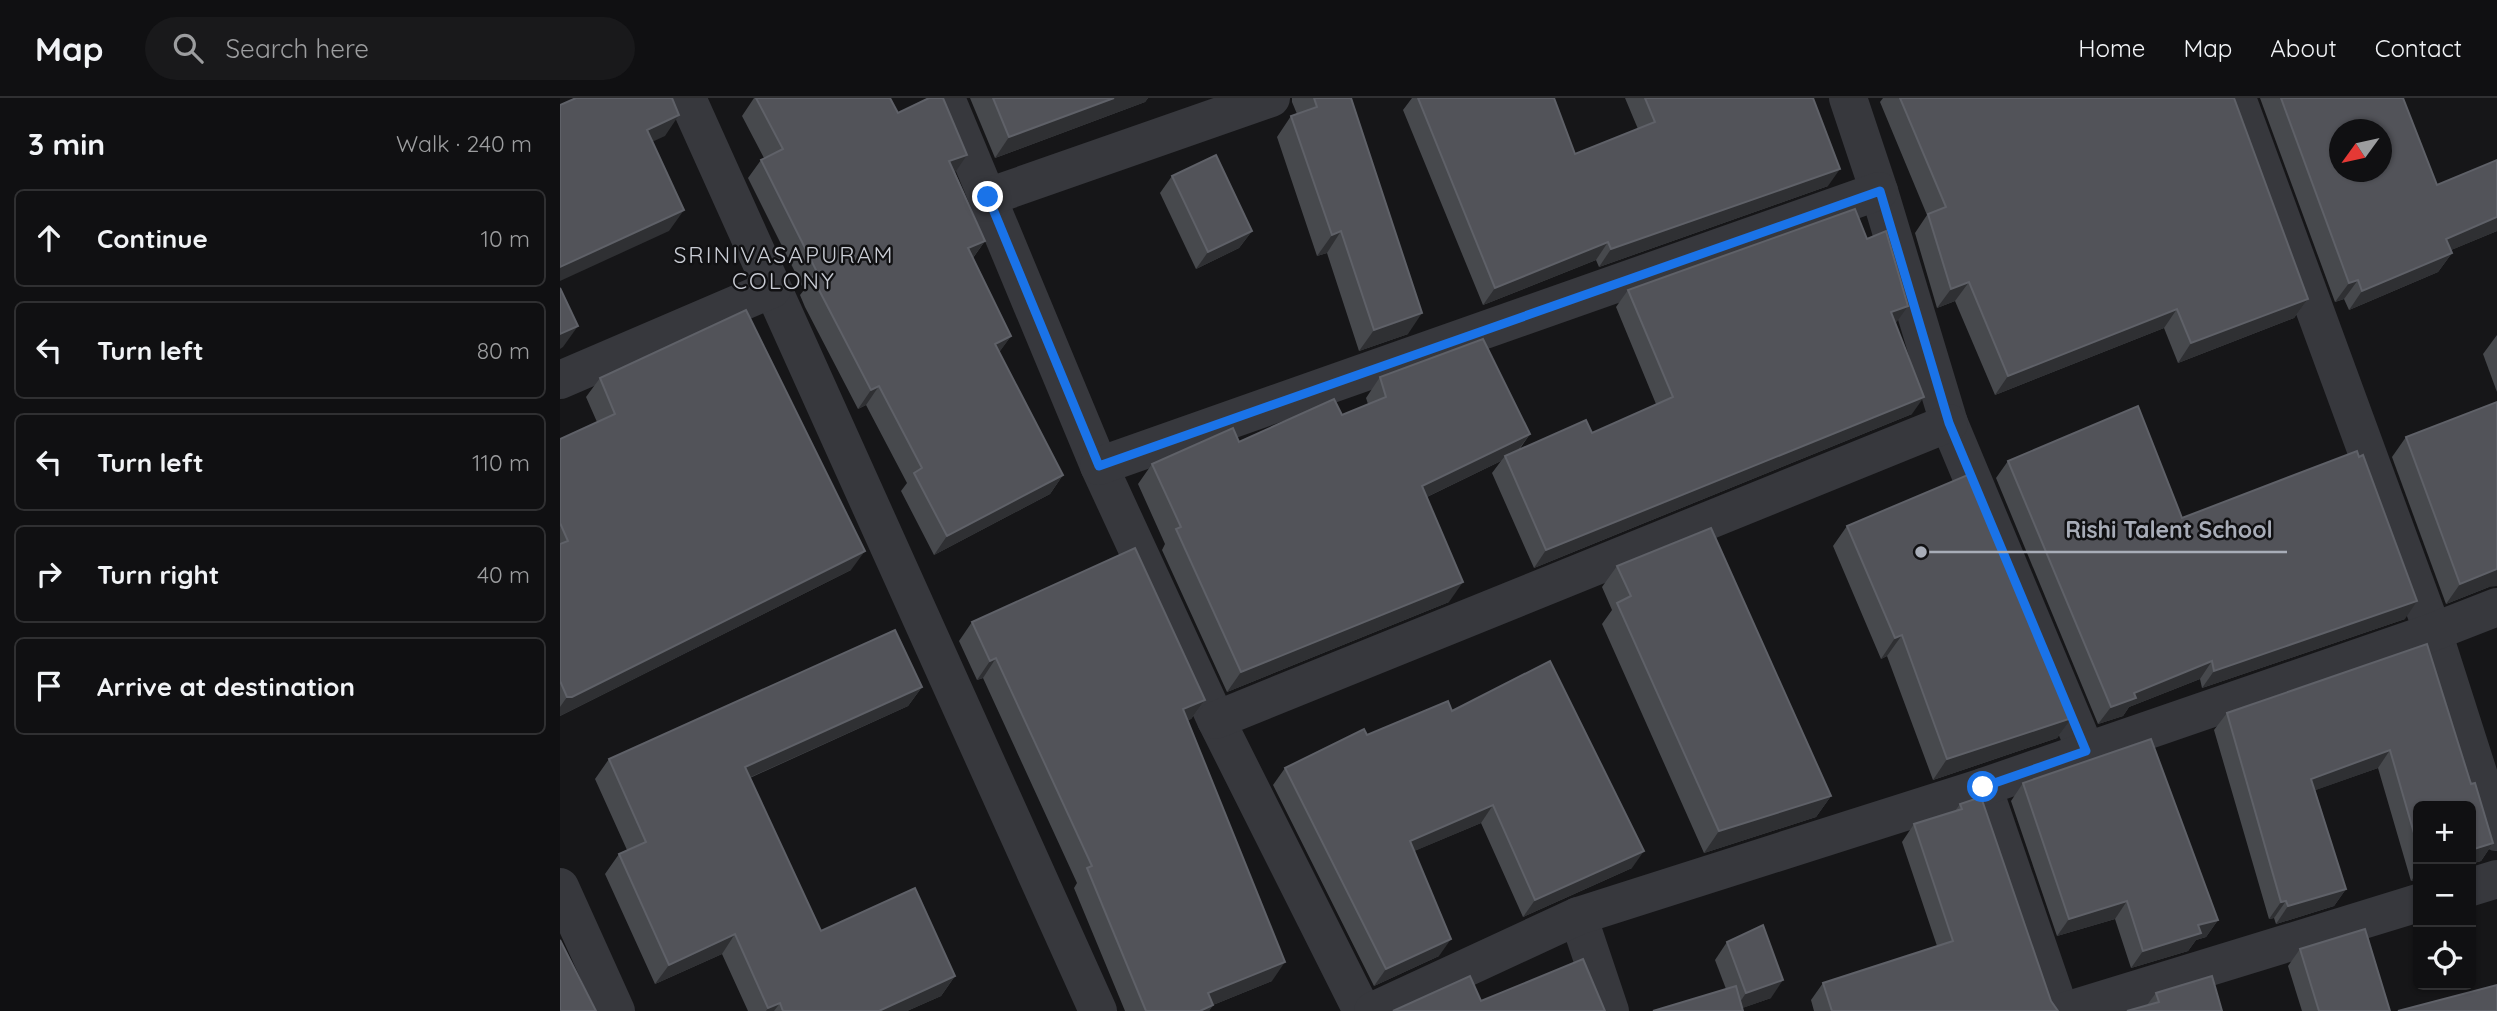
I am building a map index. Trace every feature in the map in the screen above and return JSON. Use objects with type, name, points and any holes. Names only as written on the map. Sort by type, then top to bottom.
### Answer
[{"type":"street","points":[[687,98],[1098,1011]]},
{"type":"street","points":[[946,98],[1099,466],[1216,720],[1362,1011]]},
{"type":"street","points":[[988,197],[1271,98]]},
{"type":"street","points":[[1848,98],[1880,191],[1949,423],[2086,751]]},
{"type":"street","points":[[2237,98],[2433,632],[2497,832]]},
{"type":"street","points":[[1099,466],[1880,191]]},
{"type":"street","points":[[560,380],[772,289]]},
{"type":"street","points":[[1216,720],[1949,423]]},
{"type":"street","points":[[1373,1011],[1578,916],[1983,787],[2433,632],[2497,607]]},
{"type":"street","points":[[1983,787],[2060,1011]]},
{"type":"street","points":[[2476,885],[2497,879]]},
{"type":"street","points":[[560,887],[616,1011]]},
{"type":"street","points":[[2066,1011],[2413,905]]},
{"type":"street","points":[[1578,916],[1610,1011]]},
{"type":"building","points":[[576,98],[672,98],[679,115],[647,130],[684,210],[560,267],[560,105]]},
{"type":"building","points":[[756,98],[890,98],[898,113],[929,98],[943,98],[967,155],[949,161],[985,241],[968,248],[1011,336],[995,344],[1063,475],[947,536],[914,473],[922,468],[879,386],[871,390],[818,288],[813,277],[818,274],[761,160],[783,149]]},
{"type":"building","points":[[993,98],[1114,98],[1009,137]]},
{"type":"building","points":[[1314,98],[1351,98],[1422,313],[1374,330],[1341,231],[1332,235],[1291,116],[1317,107]]},
{"type":"building","points":[[1418,98],[1554,98],[1575,154],[1655,122],[1645,98],[1813,98],[1840,169],[1611,249],[1608,242],[1495,288]]},
{"type":"building","points":[[1900,98],[2234,98],[2308,299],[2191,343],[2177,309],[2008,376],[1969,282],[1951,289],[1928,214],[1946,207]]},
{"type":"building","points":[[2281,98],[2403,98],[2437,185],[2497,160],[2497,217],[2446,239],[2452,253],[2362,291],[2358,280],[2349,283]]},
{"type":"building","points":[[1216,155],[1252,231],[1208,252],[1172,176]]},
{"type":"building","points":[[1855,209],[1867,239],[1886,231],[1908,306],[1891,312],[1924,397],[1546,550],[1505,456],[1586,420],[1592,433],[1673,397],[1628,290]]},
{"type":"building","points":[[560,288],[578,326],[560,334]]},
{"type":"building","points":[[746,310],[865,551],[572,697],[567,697],[560,681],[560,544],[568,541],[560,523],[560,439],[615,414],[600,378]]},
{"type":"building","points":[[1483,339],[1530,434],[1422,486],[1463,582],[1241,672],[1176,529],[1181,527],[1152,464],[1233,428],[1239,442],[1334,399],[1342,415],[1386,397],[1380,377]]},
{"type":"building","points":[[2497,402],[2497,569],[2460,584],[2406,437]]},
{"type":"building","points":[[2138,406],[2182,518],[2357,451],[2359,457],[2363,455],[2417,601],[2214,671],[2212,661],[2134,693],[2136,698],[2111,707],[2008,461]]},
{"type":"building","points":[[1970,474],[2072,718],[1947,759],[1902,635],[1895,638],[1847,526]]},
{"type":"building","points":[[1711,528],[1831,796],[1719,831],[1617,603],[1631,596],[1617,566]]},
{"type":"building","points":[[1135,548],[1205,700],[1183,709],[1285,962],[1208,993],[1213,1005],[1200,1011],[1146,1011],[1087,868],[1092,866],[996,658],[990,661],[972,622]]},
{"type":"building","points":[[895,630],[922,687],[745,767],[821,931],[915,888],[955,976],[879,1011],[783,1011],[780,1003],[768,1008],[735,934],[669,965],[619,854],[646,842],[609,759]]},
{"type":"building","points":[[2427,644],[2471,784],[2475,783],[2493,843],[2476,848],[2476,801],[2413,801],[2413,830],[2390,750],[2311,779],[2346,889],[2288,906],[2286,901],[2281,902],[2227,713]]},
{"type":"building","points":[[1550,661],[1644,851],[1535,900],[1493,805],[1410,841],[1451,939],[1386,969],[1285,768],[1364,729],[1367,735],[1448,701],[1452,711]]},
{"type":"building","points":[[2151,739],[2218,920],[2198,925],[2201,933],[2143,951],[2127,901],[2069,919],[2023,783]]},
{"type":"building","points":[[1981,797],[2051,1001],[2058,1011],[1832,1011],[1823,983],[1953,941],[1914,824],[1962,809],[1960,804]]},
{"type":"building","points":[[1763,925],[1783,980],[1746,993],[1727,942]]},
{"type":"building","points":[[2365,929],[2390,1011],[2319,1011],[2300,949]]},
{"type":"building","points":[[560,940],[596,1011],[560,1011]]},
{"type":"building","points":[[1583,959],[1605,1011],[1393,1011],[1470,976],[1481,1001]]},
{"type":"building","points":[[2212,976],[2222,1011],[2127,1011],[2159,1002],[2156,993]]},
{"type":"building","points":[[2497,985],[2497,1011],[2398,1011]]},
{"type":"building","points":[[1736,986],[1743,1011],[1653,1011]]},
{"type":"place","name":"Rishi Talent School","points":[[1921,552]]},
{"type":"district","name":"SRINIVASAPURAM COLONY","points":[[784,267]]},
{"type":"route","points":[[988,197],[1099,466],[1880,191],[1949,423],[2086,751],[1983,787]]}]
